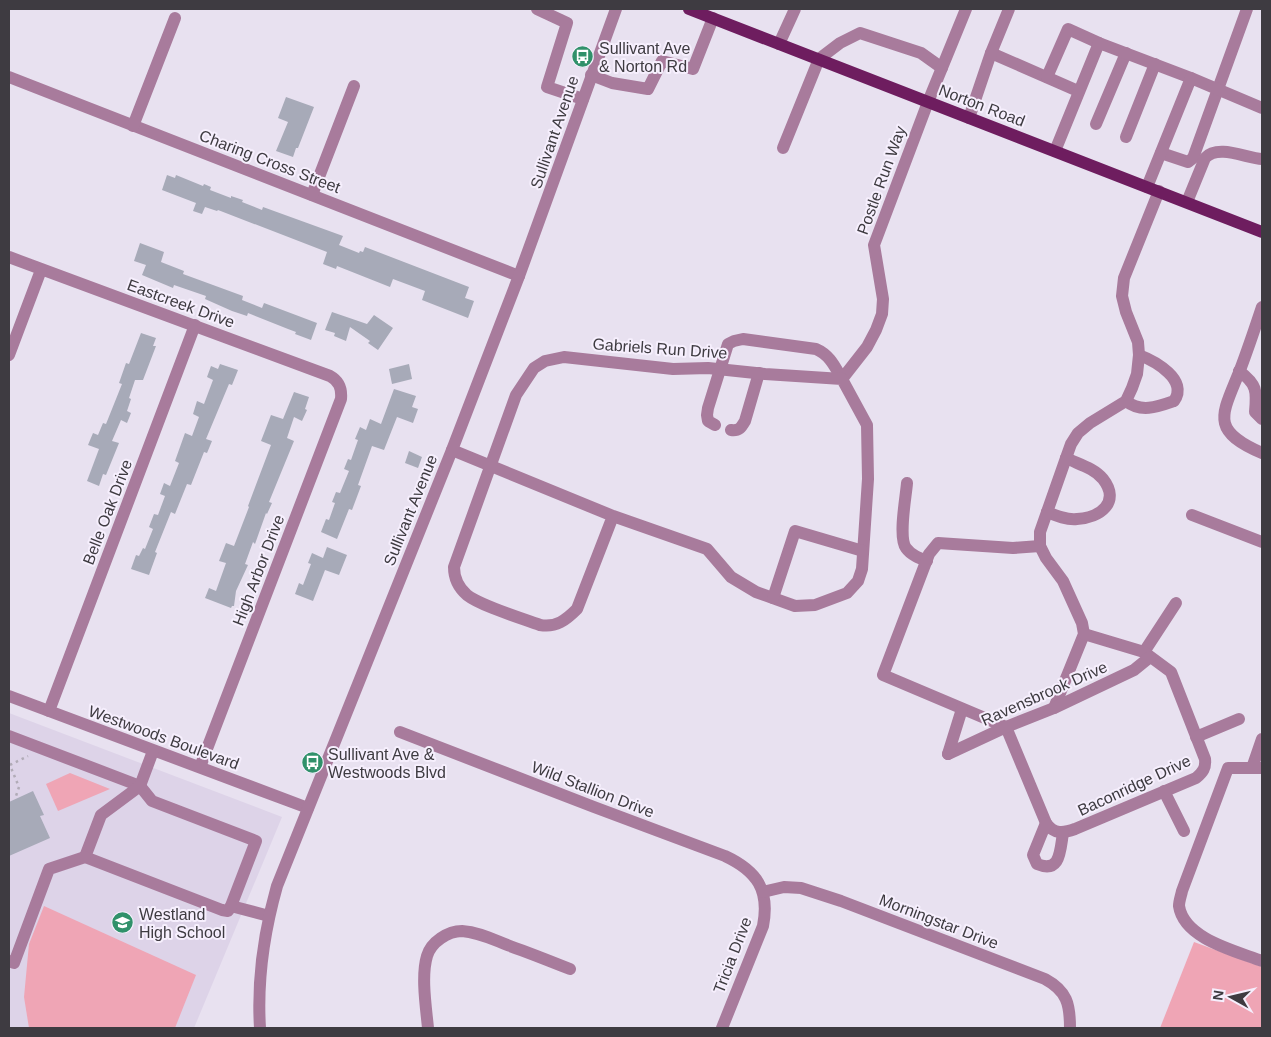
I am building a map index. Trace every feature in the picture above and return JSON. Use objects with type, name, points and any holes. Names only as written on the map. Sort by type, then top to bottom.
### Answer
[{"type":"main road","name":"Norton Road","points":[[689,9],[1262,232]]},
{"type":"street","points":[[538,9],[567,23],[547,86],[583,99]]},
{"type":"street","name":"Sullivant Avenue","points":[[260,1028],[258,1005],[264,946],[277,886],[452,450],[519,276],[616,9]]},
{"type":"street","points":[[779,44],[794,9]]},
{"type":"street","name":"Postle Run Way","points":[[842,379],[867,346],[882,314],[883,299],[874,245],[928,102],[966,9]]},
{"type":"street","points":[[969,118],[991,53],[1009,9]]},
{"type":"street","points":[[1161,153],[1188,162],[1193,158],[1247,9]]},
{"type":"street","points":[[133,126],[175,18]]},
{"type":"street","points":[[591,75],[612,83],[648,89],[662,61],[694,68],[713,18]]},
{"type":"street","points":[[1047,77],[1068,29],[1262,108]]},
{"type":"street","points":[[783,148],[818,60],[840,43],[860,33],[921,53],[942,68]]},
{"type":"street","points":[[1055,151],[1099,43]]},
{"type":"street","points":[[991,53],[1078,91]]},
{"type":"street","points":[[1096,124],[1126,53]]},
{"type":"street","points":[[1126,137],[1154,64]]},
{"type":"street","name":"Charing Cross Street","points":[[9,77],[519,276]]},
{"type":"street","points":[[1054,708],[1084,634],[1082,624],[1063,581],[1046,558],[1040,546],[1040,532],[1071,444],[1078,433],[1090,422],[1126,401],[1136,374],[1139,356],[1138,342],[1122,296],[1124,278],[1153,189],[1161,153],[1191,78]]},
{"type":"street","points":[[312,195],[354,86]]},
{"type":"street","points":[[1188,202],[1205,158],[1210,154],[1219,152],[1262,159]]},
{"type":"street","name":"Eastcreek Drive","points":[[9,257],[330,376],[339,384]]},
{"type":"street","points":[[9,355],[41,270]]},
{"type":"street","points":[[1262,307],[1224,408],[1226,427],[1238,441],[1262,452]]},
{"type":"street","name":"Belle Oak Drive","points":[[49,711],[196,325]]},
{"type":"street","points":[[452,450],[613,516],[706,549],[731,577],[756,592],[795,606],[815,605],[848,594],[858,581],[862,569],[868,479],[867,425],[830,359],[823,352],[816,349],[742,339],[734,340],[728,344],[707,415],[708,421],[715,425]]},
{"type":"street","points":[[1126,401],[1132,406],[1149,408],[1174,401],[1178,393],[1177,386],[1166,370],[1150,359],[1139,356]]},
{"type":"street","name":"Gabriels Run Drive","points":[[613,516],[577,609],[568,618],[550,627],[484,604],[467,595],[458,585],[454,575],[454,567],[516,395],[534,368],[545,361],[564,357],[673,369],[708,368],[842,379]]},
{"type":"street","points":[[1239,371],[1250,378],[1256,391],[1255,412],[1262,419]]},
{"type":"street","points":[[731,430],[736,431],[741,428],[745,421],[759,373]]},
{"type":"street","name":"High Arbor Drive","points":[[200,767],[341,399],[342,392],[339,384]]},
{"type":"street","points":[[1047,512],[1067,519],[1087,518],[1099,514],[1106,508],[1110,500],[1107,486],[1102,478],[1092,470],[1066,458]]},
{"type":"street","points":[[907,484],[903,532],[904,543],[906,548],[914,555],[927,561]]},
{"type":"street","points":[[1192,515],[1262,542]]},
{"type":"street","points":[[773,598],[795,531],[863,551]]},
{"type":"street","points":[[1040,546],[1012,548],[938,543],[929,554],[883,675],[1006,727],[1046,823],[1033,855],[1037,864],[1045,867],[1055,864],[1059,857],[1063,833]]},
{"type":"street","points":[[1147,655],[1176,603]]},
{"type":"street","name":"Baconridge Drive","points":[[1046,823],[1055,832],[1063,833],[1196,778],[1202,773],[1205,766],[1171,672],[1147,655],[1084,634]]},
{"type":"street","name":"Ravensbrook Drive","points":[[962,709],[948,754],[1006,727],[1054,708],[1134,670],[1147,655]]},
{"type":"street","name":"Westwoods Boulevard","points":[[9,696],[308,808]]},
{"type":"street","points":[[1196,737],[1239,719]]},
{"type":"street","name":"Wild Stallion Drive","points":[[400,732],[741,863],[759,882],[763,892]]},
{"type":"street","points":[[9,736],[140,786],[152,801],[256,841],[228,911],[85,857],[49,869],[14,963],[9,960]]},
{"type":"street","points":[[1262,739],[1257,768],[1228,768],[1182,891],[1179,904],[1182,918],[1202,938],[1262,961]]},
{"type":"street","points":[[85,857],[101,815],[140,786],[153,751]]},
{"type":"street","points":[[1164,791],[1184,831]]},
{"type":"street","name":"Morningstar Drive","points":[[763,892],[784,887],[801,888],[1045,979],[1054,984],[1067,999],[1070,1010],[1070,1028]]},
{"type":"street","name":"Tricia Drive","points":[[722,1028],[763,926],[765,914],[763,892]]},
{"type":"street","points":[[231,906],[269,916]]},
{"type":"street","points":[[428,1028],[425,978],[427,956],[432,946],[450,934],[460,931],[482,935],[570,968]]},
{"type":"path","points":[[15,799],[19,787],[9,764],[32,754]]},
{"type":"shaded area","name":"Westland High School","points":[[9,713],[282,817],[194,1028],[9,1028]]},
{"type":"shaded area","points":[[70,773],[110,789],[58,811],[46,784]]},
{"type":"shaded area","points":[[44,906],[196,975],[175,1028],[29,1028],[24,997],[29,944]]},
{"type":"shaded area","points":[[1194,942],[1262,967],[1262,1028],[1160,1028]]},
{"type":"building","points":[[286,97],[314,107],[293,157],[276,151],[288,122],[278,118]]},
{"type":"building","points":[[167,175],[175,178],[176,175],[203,186],[204,184],[211,187],[210,190],[231,198],[231,196],[243,200],[242,202],[262,210],[263,207],[343,236],[339,245],[359,253],[360,251],[363,252],[365,247],[469,287],[465,298],[474,301],[468,318],[422,300],[425,291],[393,279],[390,287],[337,266],[336,269],[323,264],[327,252],[218,210],[205,207],[202,214],[193,211],[196,203],[162,190]]},
{"type":"building","points":[[140,243],[164,252],[161,262],[184,271],[183,274],[243,296],[242,300],[262,308],[264,303],[317,323],[311,340],[248,313],[247,316],[232,311],[205,299],[206,296],[174,285],[173,288],[142,275],[146,265],[134,261]]},
{"type":"building","points":[[332,312],[367,324],[374,315],[393,328],[378,350],[368,343],[370,341],[350,327],[346,341],[334,336],[335,333],[325,330]]},
{"type":"building","points":[[141,333],[156,338],[153,346],[156,346],[143,380],[135,380],[127,411],[131,413],[127,423],[121,420],[112,441],[119,443],[106,475],[103,474],[99,486],[87,481],[99,449],[88,445],[93,433],[98,435],[103,423],[106,424],[122,384],[119,383],[126,363],[129,364]]},
{"type":"building","points":[[220,364],[238,370],[232,385],[229,384],[206,439],[212,441],[207,453],[204,452],[191,485],[187,484],[175,514],[171,512],[155,552],[157,553],[149,575],[131,569],[136,555],[139,556],[143,548],[145,549],[153,529],[149,527],[154,514],[158,515],[165,496],[160,494],[164,483],[170,486],[179,463],[175,461],[185,433],[192,436],[199,417],[193,414],[197,401],[204,404],[213,380],[207,377],[211,366],[218,369]]},
{"type":"building","points":[[409,364],[412,379],[392,384],[389,369]]},
{"type":"building","points":[[394,389],[416,396],[412,407],[418,409],[413,423],[397,417],[384,450],[372,446],[358,485],[361,486],[352,510],[349,509],[337,539],[321,532],[326,519],[329,520],[335,503],[332,502],[336,492],[340,493],[349,471],[344,469],[348,459],[351,460],[358,440],[355,439],[360,427],[366,430],[370,419],[381,424]]},
{"type":"building","points":[[294,392],[309,397],[305,409],[307,410],[302,421],[294,417],[287,438],[294,441],[269,502],[272,503],[266,513],[255,544],[253,542],[245,564],[248,565],[236,591],[234,606],[231,608],[205,598],[209,588],[216,591],[226,563],[219,561],[226,543],[234,546],[249,507],[271,445],[261,441],[271,415],[283,419]]},
{"type":"building","points":[[409,451],[422,457],[418,468],[405,463]]},
{"type":"building","points":[[327,547],[347,555],[339,575],[325,570],[313,601],[295,594],[299,583],[303,585],[311,564],[308,563],[312,553],[323,558]]},
{"type":"building","points":[[33,791],[44,815],[40,816],[50,838],[9,856],[9,802]]},
{"type":"place","name":"Sullivant Ave & Norton Rd","points":[[583,57]]},
{"type":"place","name":"Sullivant Ave & Westwoods Blvd","points":[[312,763]]},
{"type":"place","name":"Westland High School","points":[[123,923]]}]
